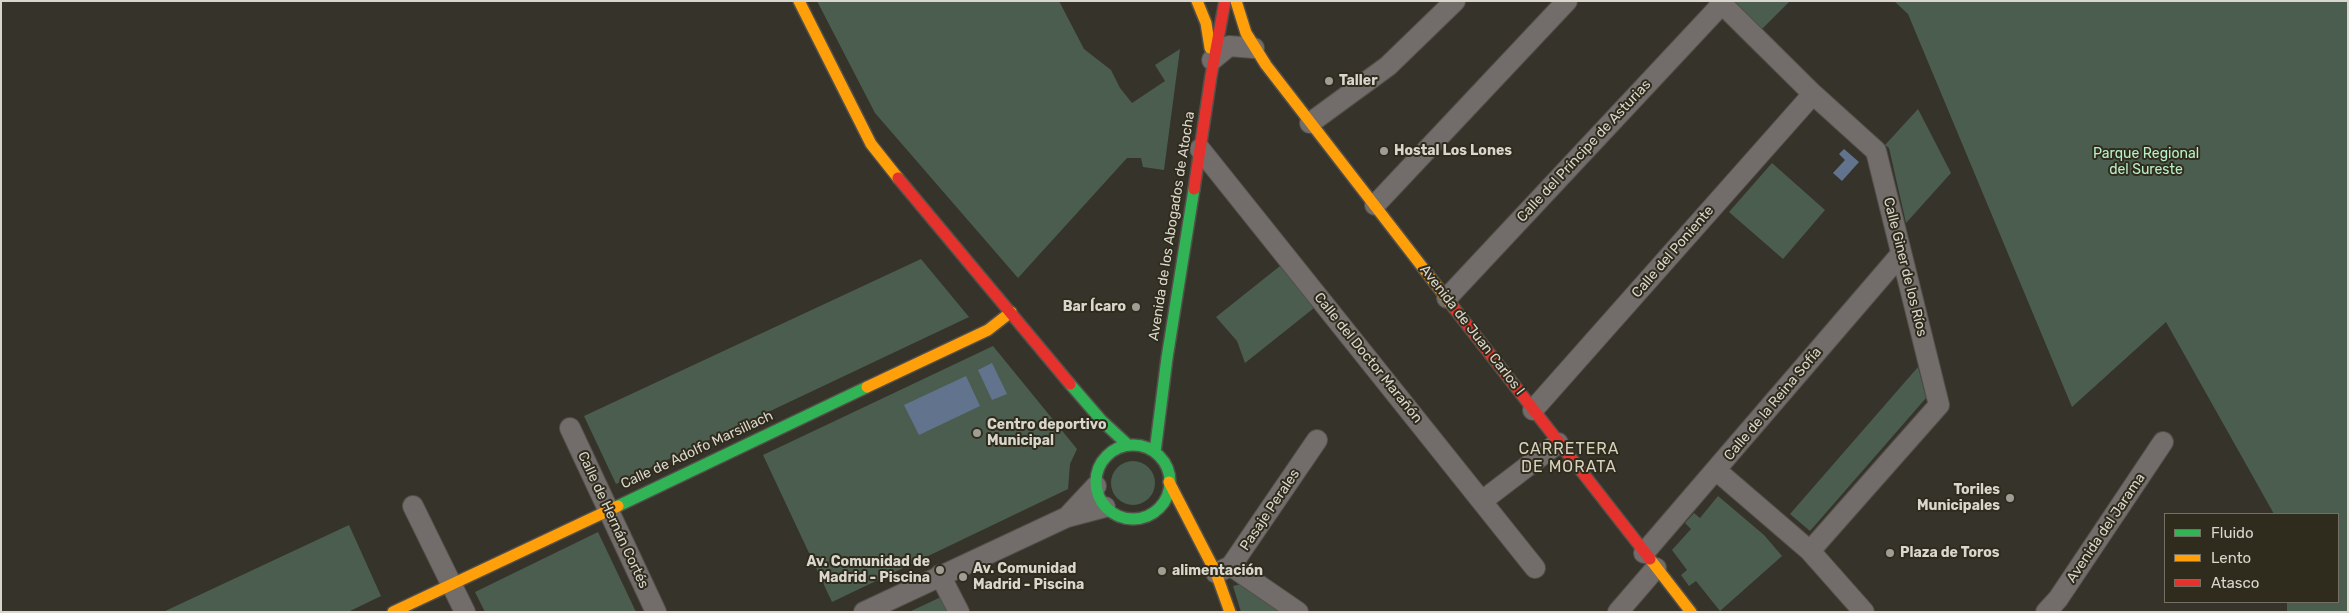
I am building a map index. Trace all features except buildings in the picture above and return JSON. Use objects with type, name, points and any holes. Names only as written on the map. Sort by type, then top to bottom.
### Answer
[{"type":"main road","points":[[799,1],[838,83],[871,144],[948,240],[1102,421],[1134,442],[1155,452],[1166,466],[1169,482],[1204,548]]},
{"type":"main road","name":"Avenida de los Abogados de Atocha","points":[[1198,1],[1206,23],[1212,60]]},
{"type":"main road","name":"Avenida de los Abogados de Atocha","points":[[1155,452],[1160,397],[1200,149],[1212,60],[1224,1]]},
{"type":"main road","name":"Avenida de Juan Carlos I","points":[[1236,1],[1239,16],[1254,48],[1310,123],[1691,612]]},
{"type":"main road","name":"Calle de Adolfo Marsillach","points":[[393,612],[988,330],[1011,312]]},
{"type":"main road","name":"Avenida de los Abogados de Atocha","points":[[1148,420],[1160,397]]},
{"type":"main road","points":[[1102,421],[1107,455]]},
{"type":"main road","points":[[1134,442],[1107,455],[1096,475],[1096,486],[1105,506],[1114,514],[1126,518],[1138,518],[1149,515],[1164,502],[1169,482]]},
{"type":"main road","points":[[1149,515],[1164,520]]},
{"type":"main road","points":[[1180,529],[1204,548],[1224,570],[1230,612]]},
{"type":"street","points":[[1310,123],[1388,66],[1455,1]]},
{"type":"street","points":[[1375,205],[1567,1]]},
{"type":"street","name":"Calle Giner de los Ríos","points":[[1720,3],[1813,94],[1876,151],[1939,405],[1810,552]]},
{"type":"street","name":"Calle del Príncipe de Asturias","points":[[1447,298],[1720,3]]},
{"type":"street","points":[[1212,60],[1229,46],[1254,48]]},
{"type":"street","name":"Calle del Poniente","points":[[1534,410],[1813,94]]},
{"type":"street","name":"Calle del Doctor Marañón","points":[[1200,149],[1535,568]]},
{"type":"street","name":"Calle de la Reina Sofía","points":[[1618,612],[1650,561],[1717,471],[1902,254]]},
{"type":"street","name":"Calle de Hernán Cortés","points":[[570,428],[656,612]]},
{"type":"street","name":"Pasaje Perales","points":[[1224,570],[1317,440]]},
{"type":"street","name":"Avenida del Jarama","points":[[2046,612],[2058,599],[2163,442]]},
{"type":"street","points":[[1482,501],[1558,443]]},
{"type":"street","points":[[1717,471],[1810,552],[1864,612]]},
{"type":"street","points":[[1067,517],[1096,486]]},
{"type":"street","points":[[413,506],[465,612]]},
{"type":"street","points":[[864,612],[1067,517],[1105,506]]},
{"type":"street","points":[[1224,570],[1298,612]]},
{"type":"street","points":[[940,575],[959,612]]},
{"type":"green space","points":[[817,1],[1059,1],[1084,49],[1111,70],[1120,88],[1132,103],[1165,81],[1155,65],[1180,49],[1164,170],[1143,167],[1141,158],[1127,158],[1018,278],[875,113]]},
{"type":"green space","points":[[1734,1],[1790,1],[1762,29]]},
{"type":"green space","name":"Parque Regional del Sureste","points":[[1894,1],[2348,1],[2348,612],[2287,612],[2287,603],[2339,603],[2339,513],[2273,513],[2166,322],[2072,407],[1908,14]]},
{"type":"green space","points":[[1918,109],[1951,173],[1906,223],[1889,148],[1885,145]]},
{"type":"green space","points":[[1772,163],[1825,210],[1783,259],[1729,212]]},
{"type":"green space","points":[[921,259],[969,317],[616,484],[584,416]]},
{"type":"green space","points":[[1280,266],[1314,308],[1245,363],[1237,341],[1216,317]]},
{"type":"green space","points":[[993,346],[1077,449],[1070,464],[1068,489],[832,602],[763,455]]},
{"type":"green space","points":[[1918,367],[1926,398],[1810,531],[1790,514]]},
{"type":"green space","points":[[1133,461],[1145,465],[1151,471],[1155,483],[1151,495],[1145,501],[1133,505],[1121,501],[1115,495],[1111,483],[1115,471],[1121,465]]},
{"type":"green space","points":[[1718,496],[1764,535],[1782,556],[1720,611],[1696,581],[1689,586],[1681,575],[1687,570],[1672,550],[1691,529],[1685,523],[1694,513],[1700,518]]},
{"type":"green space","points":[[349,525],[381,596],[348,612],[163,612]]},
{"type":"green space","points":[[598,532],[636,612],[485,612],[475,592]]},
{"type":"green space","points":[[1241,584],[1286,612],[1241,612],[1233,586]]},
{"type":"green space","points":[[941,597],[947,612],[909,612]]},
{"type":"water","points":[[1844,149],[1859,162],[1842,181],[1833,173],[1845,160],[1839,154]]},
{"type":"water","points":[[992,363],[1007,394],[992,400],[978,370]]},
{"type":"water","points":[[966,376],[980,406],[919,435],[904,405]]},
{"type":"traffic: fast","points":[[1155,452],[1167,358],[1194,189]]},
{"type":"traffic: fast","points":[[1070,384],[1102,421],[1128,445]]},
{"type":"traffic: fast","points":[[618,506],[867,387]]},
{"type":"traffic: fast","points":[[1133,445],[1147,448],[1159,456],[1167,468],[1170,482],[1167,496],[1159,508],[1147,516],[1133,519],[1119,516],[1107,508],[1099,496],[1096,482],[1099,468],[1107,456],[1119,448],[1133,445]]},
{"type":"traffic: slow","points":[[799,1],[871,144],[898,178]]},
{"type":"traffic: slow","points":[[1197,1],[1206,23],[1210,48]]},
{"type":"traffic: slow","points":[[1236,1],[1246,33],[1266,65],[1454,308]]},
{"type":"traffic: slow","points":[[867,387],[988,330],[1011,312]]},
{"type":"traffic: slow","points":[[1169,482],[1216,573],[1230,612]]},
{"type":"traffic: slow","points":[[393,612],[618,506]]},
{"type":"traffic: slow","points":[[1650,559],[1691,612]]},
{"type":"traffic: jam","points":[[1194,189],[1211,76],[1225,1]]},
{"type":"traffic: jam","points":[[898,178],[1070,384]]},
{"type":"traffic: jam","points":[[1454,308],[1650,559]]},
{"type":"place","name":"Taller","points":[[1329,81]]},
{"type":"place","name":"Hostal Los Lones","points":[[1384,151]]},
{"type":"place","name":"Bar Ícaro","points":[[1136,307]]},
{"type":"place","name":"Centro deportivo Municipal","points":[[977,433]]},
{"type":"place","name":"Toriles Municipales","points":[[2010,498]]},
{"type":"place","name":"Plaza de Toros","points":[[1890,553]]},
{"type":"place","name":"Av. Comunidad de Madrid - Piscina","points":[[940,570]]},
{"type":"place","name":"alimentación","points":[[1162,571]]},
{"type":"place","name":"Av. Comunidad Madrid - Piscina","points":[[963,577]]},
{"type":"district","name":"CARRETERA DE MORATA","points":[[1569,458]]}]
